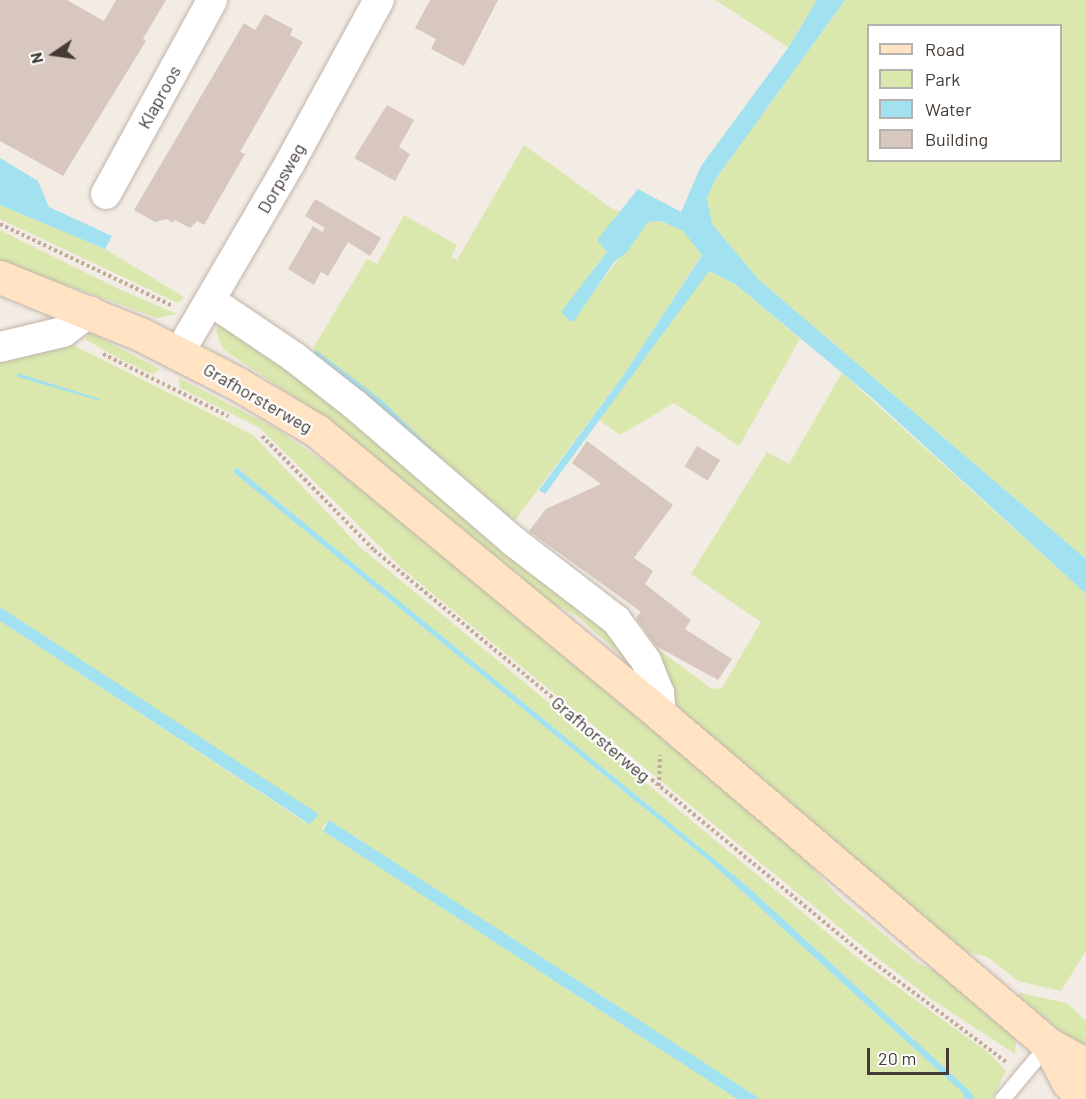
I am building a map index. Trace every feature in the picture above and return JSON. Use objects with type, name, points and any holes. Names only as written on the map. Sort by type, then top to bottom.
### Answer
[{"type":"main road","name":"Grafhorsterweg","points":[[0,277],[90,312],[179,353],[316,431],[661,715],[1048,1044],[1086,1065]]},
{"type":"main road","name":"Grafhorsterweg","points":[[1048,1044],[1068,1082],[1085,1099]]},
{"type":"street","name":"Klaproos","points":[[106,194],[212,0]]},
{"type":"street","name":"Dorpsweg","points":[[179,353],[205,311],[373,2]]},
{"type":"street","points":[[205,311],[346,398],[513,541],[616,620],[646,661],[659,693],[661,715]]},
{"type":"street","points":[[0,347],[63,332],[90,312]]},
{"type":"lane","points":[[1002,1099],[1018,1076],[1048,1044]]},
{"type":"path","points":[[0,224],[205,311]]},
{"type":"path","name":"Grafhorsterweg","points":[[163,386],[239,421]]},
{"type":"path","name":"Grafhorsterweg","points":[[256,431],[383,557],[869,959],[991,1048],[1018,1076]]},
{"type":"green space","points":[[715,0],[817,0],[788,47]]},
{"type":"green space","points":[[845,0],[1086,0],[1086,559],[759,280],[712,224],[707,198],[715,180]]},
{"type":"green space","points":[[524,145],[614,210],[623,211],[597,240],[607,252],[561,312],[570,321],[648,222],[661,221],[683,231],[702,254],[625,373],[515,520],[458,475],[383,401],[313,348],[367,259],[377,264],[404,215],[457,245],[451,257],[457,260]]},
{"type":"green space","points":[[0,205],[105,249],[184,297],[178,303],[0,219]]},
{"type":"green space","points":[[0,230],[119,289],[177,314],[157,318],[0,261]]},
{"type":"green space","points":[[715,272],[735,284],[800,339],[739,446],[674,403],[620,435],[599,420],[705,273]]},
{"type":"green space","points":[[221,320],[238,324],[579,597],[635,668],[577,616],[544,599],[326,419],[223,349],[216,331]]},
{"type":"green space","points":[[89,332],[160,370],[152,374],[114,356],[85,339]]},
{"type":"green space","points":[[67,342],[253,435],[361,548],[859,959],[990,1054],[1006,1071],[992,1099],[974,1099],[972,1093],[747,886],[236,467],[233,472],[709,861],[963,1093],[965,1099],[760,1099],[329,820],[322,827],[323,831],[737,1099],[0,1099],[0,621],[308,824],[318,817],[0,607],[0,356]]},
{"type":"green space","points":[[842,373],[1086,594],[1086,951],[1061,991],[1018,981],[986,956],[965,952],[671,702],[636,633],[712,689],[722,688],[761,622],[691,574],[767,452],[789,464]]},
{"type":"green space","points":[[179,378],[277,429],[376,498],[793,846],[837,895],[918,963],[956,981],[1016,1039],[1015,1054],[931,999],[867,950],[405,571],[260,428],[180,388]]},
{"type":"green space","points":[[1020,993],[1067,1003],[1086,1021],[1086,1052],[1017,995]]},
{"type":"water","points":[[817,0],[845,0],[715,180],[707,198],[712,224],[759,280],[1086,559],[1086,594],[870,396],[735,284],[709,271],[545,494],[539,490],[625,373],[702,255],[683,231],[661,221],[648,222],[627,252],[614,262],[574,321],[570,321],[561,312],[607,252],[597,240],[638,189],[681,212],[701,166],[788,48]]},
{"type":"water","points":[[0,158],[38,181],[49,207],[112,236],[105,249],[0,205]]},
{"type":"water","points":[[316,350],[383,401],[458,475],[512,519],[510,523],[312,353]]},
{"type":"water","points":[[17,373],[100,399],[100,401],[18,377]]},
{"type":"water","points":[[236,467],[747,886],[972,1093],[974,1099],[965,1099],[963,1093],[709,861],[233,472]]},
{"type":"water","points":[[0,607],[317,813],[318,816],[309,824],[0,621]]},
{"type":"water","points":[[329,820],[760,1099],[737,1099],[323,831]]},
{"type":"building","points":[[0,0],[67,0],[104,21],[116,0],[166,0],[143,39],[146,41],[63,176],[0,141]]},
{"type":"building","points":[[430,0],[498,0],[464,66],[431,49],[436,39],[415,28]]},
{"type":"building","points":[[265,14],[293,29],[290,35],[303,42],[240,152],[245,154],[204,225],[197,221],[190,228],[175,220],[173,223],[167,219],[155,222],[134,210],[244,23],[255,30]]},
{"type":"building","points":[[387,105],[414,120],[399,147],[410,154],[395,181],[354,158]]},
{"type":"building","points":[[315,199],[381,238],[370,256],[348,242],[328,276],[321,272],[314,285],[288,269],[313,226],[322,232],[325,228],[305,216]]},
{"type":"building","points":[[587,441],[673,505],[634,558],[653,571],[645,584],[691,620],[685,629],[732,659],[718,680],[656,646],[636,618],[641,612],[529,531],[546,509],[601,484],[572,463]]},
{"type":"building","points":[[697,446],[720,460],[708,480],[685,467]]}]
